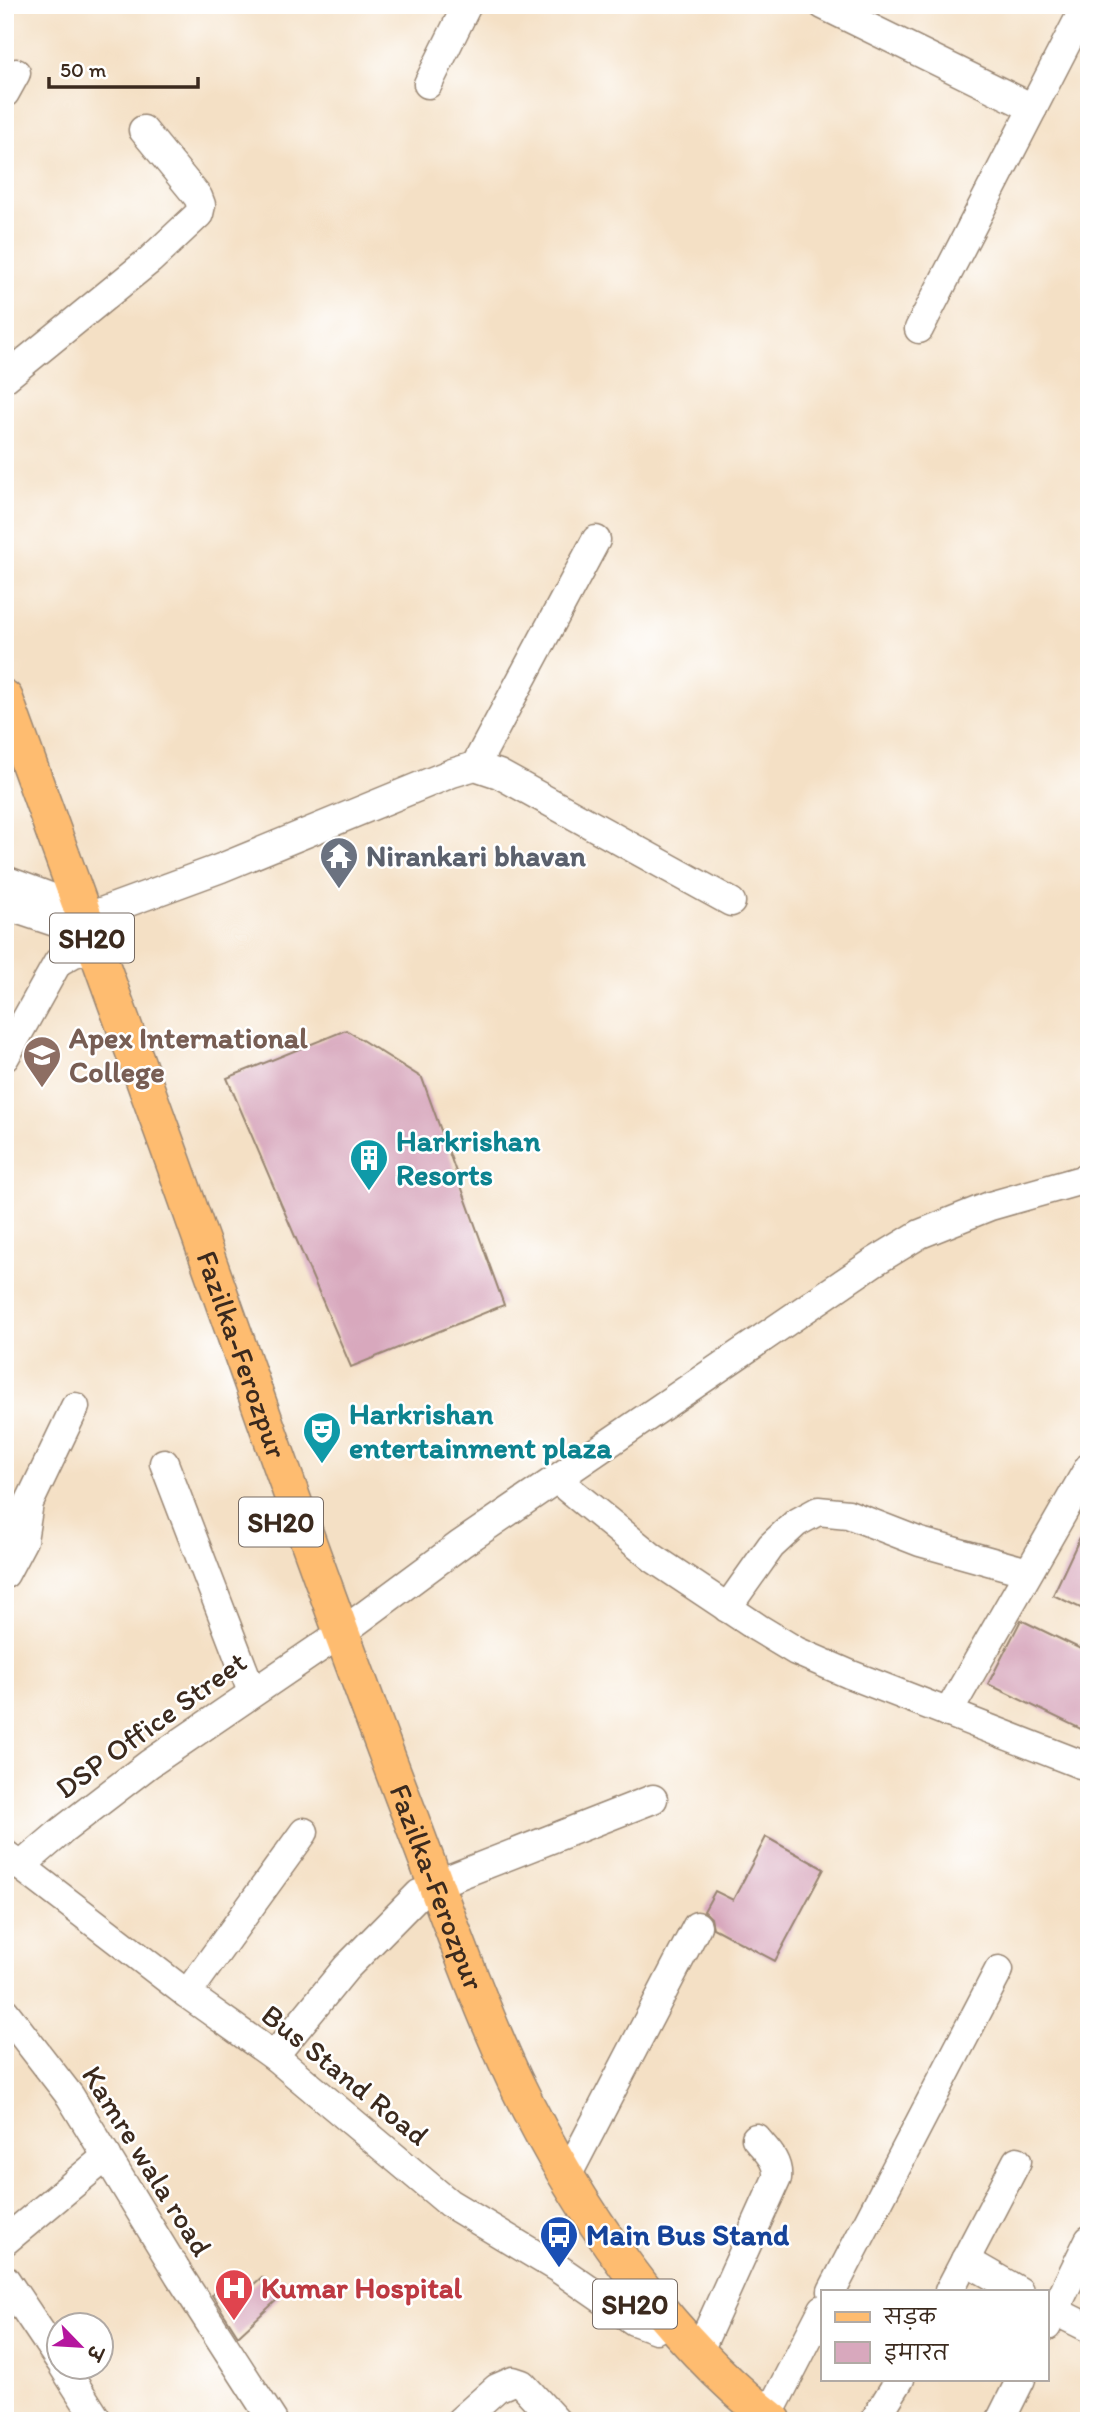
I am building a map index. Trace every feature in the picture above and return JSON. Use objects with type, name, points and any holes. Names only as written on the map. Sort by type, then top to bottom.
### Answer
[{"type":"main road","name":"Fazilka-Ferozpur","points":[[5,698],[190,1265],[427,1889],[496,2087],[555,2169]]},
{"type":"main road","name":"Fazilka-Ferozpur","points":[[5,761],[79,927]]},
{"type":"main road","name":"SH20","points":[[555,2169],[606,2269],[656,2329],[684,2362],[764,2419]]},
{"type":"main road","name":"SH20","points":[[555,2169],[670,2322],[764,2419]]},
{"type":"street","points":[[428,84],[467,5]]},
{"type":"street","points":[[823,5],[1033,108]]},
{"type":"street","points":[[919,329],[1086,5]]},
{"type":"street","points":[[5,379],[150,260],[199,214],[201,205],[198,197],[143,130]]},
{"type":"street","points":[[475,766],[596,540]]},
{"type":"street","points":[[5,1057],[79,927],[452,773],[475,766],[499,774],[731,902]]},
{"type":"street","points":[[5,880],[79,927]]},
{"type":"street","points":[[5,903],[79,927]]},
{"type":"street","name":"DSP Office Street","points":[[13,1859],[63,1830],[149,1764],[332,1638],[461,1544],[874,1262],[920,1234],[990,1206],[1089,1178]]},
{"type":"street","points":[[5,1574],[23,1540],[16,1516],[29,1503],[75,1407]]},
{"type":"street","points":[[164,1463],[252,1692]]},
{"type":"street","points":[[948,1713],[1089,1467]]},
{"type":"street","points":[[556,1479],[653,1558],[796,1651],[1080,1764]]},
{"type":"street","points":[[727,1608],[771,1546],[796,1523],[818,1511],[848,1514],[920,1542],[1028,1572]]},
{"type":"street","points":[[274,2056],[346,1968],[427,1889],[653,1799]]},
{"type":"street","points":[[187,1994],[304,1832]]},
{"type":"street","name":"Bus Stand Road","points":[[13,1859],[187,1994],[274,2056],[449,2203],[559,2269],[634,2321],[656,2329]]},
{"type":"street","points":[[555,2169],[697,1926]]},
{"type":"street","points":[[833,2290],[999,1970]]},
{"type":"street","name":"Kamre wala road","points":[[5,2012],[70,2096],[179,2275],[273,2421]]},
{"type":"street","points":[[698,2353],[778,2178],[779,2169],[773,2158],[756,2138]]},
{"type":"street","points":[[5,2241],[107,2156]]},
{"type":"street","points":[[950,2290],[1017,2161]]},
{"type":"street","points":[[1089,2240],[1049,2315],[1089,2328]]},
{"type":"street","points":[[965,2260],[1017,2290]]},
{"type":"street","points":[[5,2279],[46,2340]]},
{"type":"street","points":[[764,2419],[821,2313]]},
{"type":"street","points":[[71,2380],[98,2421]]},
{"type":"street","points":[[874,2421],[899,2380]]},
{"type":"street","points":[[1000,2421],[1020,2380]]},
{"type":"street","points":[[460,2421],[497,2388],[513,2381],[522,2385],[556,2421]]},
{"type":"building","name":"Harkrishan Resorts","points":[[346,1030],[422,1078],[504,1305],[351,1367],[227,1078]]},
{"type":"building","points":[[1089,1518],[1089,1612],[1053,1595]]},
{"type":"building","points":[[1021,1620],[1089,1653],[1089,1733],[988,1684]]},
{"type":"building","points":[[766,1837],[824,1869],[775,1961],[713,1928],[711,1918],[704,1911],[715,1891],[733,1900]]},
{"type":"building","points":[[262,2277],[280,2297],[238,2336],[212,2295],[223,2286],[236,2300]]},
{"type":"place","name":"Nirankari bhavan","points":[[339,890]]},
{"type":"place","name":"Apex International College","points":[[42,1089]]},
{"type":"place","name":"Harkrishan Resorts","points":[[369,1192]]},
{"type":"place","name":"Harkrishan entertainment plaza","points":[[322,1465]]},
{"type":"place","name":"Main Bus Stand","points":[[559,2269]]},
{"type":"place","name":"Kumar Hospital","points":[[234,2322]]}]
